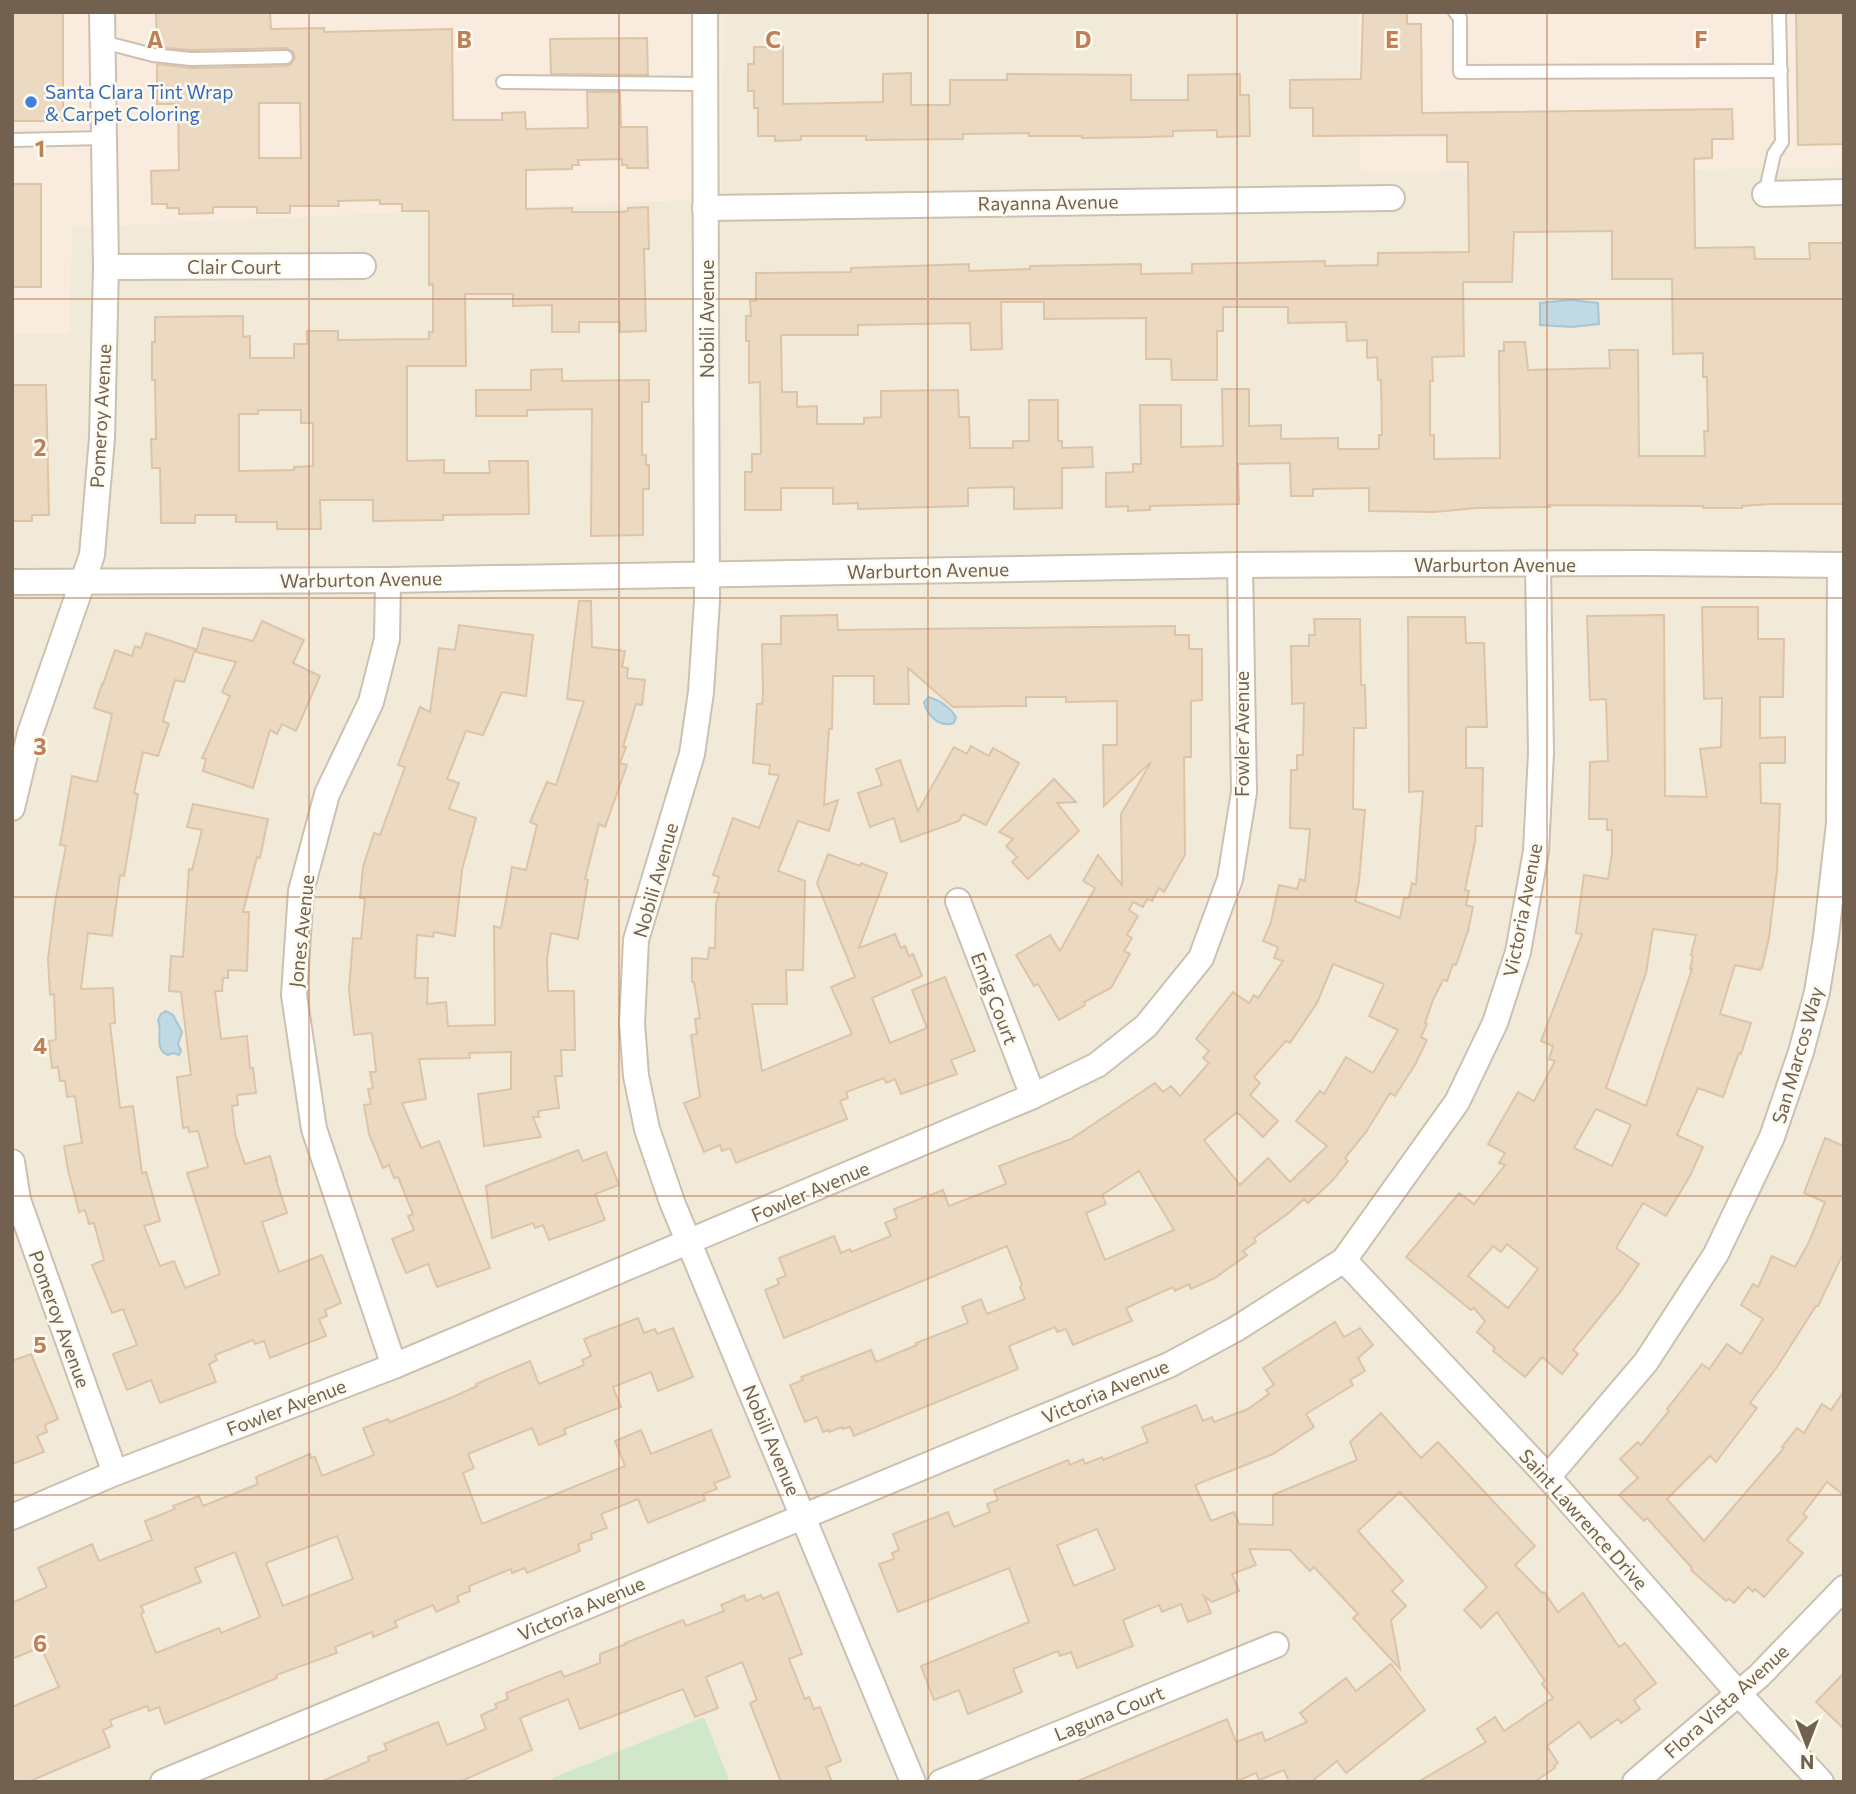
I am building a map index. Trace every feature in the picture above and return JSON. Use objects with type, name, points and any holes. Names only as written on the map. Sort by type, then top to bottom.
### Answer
[{"type":"street","name":"Pomeroy Avenue","points":[[12,808],[30,733],[92,555],[102,438],[106,267],[103,12]]},
{"type":"street","name":"Nobili Avenue","points":[[705,12],[708,573],[701,692],[692,754],[636,940],[632,1023],[636,1076],[647,1129],[672,1202],[913,1782]]},
{"type":"street","points":[[1766,194],[1844,192]]},
{"type":"street","name":"Rayanna Avenue","points":[[705,208],[1392,198]]},
{"type":"street","name":"Clair Court","points":[[106,267],[363,266]]},
{"type":"street","name":"Victoria Avenue","points":[[163,1782],[1169,1365],[1236,1329],[1344,1260],[1457,1102],[1495,1023],[1518,952],[1536,851],[1541,753],[1538,564]]},
{"type":"street","name":"Warburton Avenue","points":[[12,582],[388,579],[1240,565],[1842,565]]},
{"type":"street","name":"Fowler Avenue","points":[[12,1517],[115,1473],[394,1366],[1032,1096],[1097,1065],[1146,1026],[1201,958],[1230,879],[1244,792],[1240,565]]},
{"type":"street","name":"San Marcos Way","points":[[1548,1477],[1646,1362],[1716,1254],[1772,1137],[1801,1052],[1817,992],[1839,823],[1842,565]]},
{"type":"street","name":"Jones Avenue","points":[[388,579],[387,639],[371,702],[327,794],[301,891],[294,995],[314,1129],[394,1366]]},
{"type":"street","name":"Emig Court","points":[[958,901],[1032,1096]]},
{"type":"street","name":"Pomeroy Avenue","points":[[12,1162],[18,1200],[115,1473]]},
{"type":"street","name":"Saint Lawrence Drive","points":[[1344,1260],[1548,1477],[1739,1694],[1821,1782]]},
{"type":"street","name":"Flora Vista Avenue","points":[[1635,1782],[1759,1676],[1844,1588]]},
{"type":"street","name":"Laguna Court","points":[[941,1782],[1276,1645]]},
{"type":"lane","points":[[1455,12],[1460,18],[1461,72],[1781,71]]},
{"type":"lane","points":[[1766,194],[1774,154],[1782,142],[1779,12]]},
{"type":"lane","points":[[103,42],[153,55],[191,59],[286,57]]},
{"type":"lane","points":[[503,82],[705,84]]},
{"type":"lane","points":[[12,140],[104,138]]},
{"type":"shaded area","points":[[12,12],[724,12],[721,198],[72,227],[69,334],[12,334]]},
{"type":"shaded area","points":[[724,12],[1359,12],[1361,172],[1844,167],[1844,1782],[12,1782],[12,334],[69,333],[72,227],[721,198]]},
{"type":"shaded area","points":[[1359,12],[1844,12],[1844,167],[1361,172]]},
{"type":"green space","points":[[704,1717],[730,1782],[554,1782],[552,1778]]},
{"type":"water","points":[[1571,300],[1598,303],[1599,324],[1572,327],[1540,325],[1540,303]]},
{"type":"water","points":[[929,697],[951,710],[956,717],[954,723],[944,724],[931,716],[924,702]]},
{"type":"water","points":[[166,1011],[173,1015],[182,1032],[178,1044],[181,1051],[179,1055],[168,1055],[161,1049],[158,1020]]},
{"type":"building","points":[[12,12],[63,12],[63,121],[12,121]]},
{"type":"building","points":[[156,12],[270,12],[271,29],[324,28],[324,32],[452,29],[453,120],[502,120],[502,113],[525,112],[526,129],[588,128],[587,92],[620,92],[621,127],[647,127],[648,168],[627,168],[627,165],[622,165],[622,159],[578,160],[579,165],[572,165],[572,169],[526,170],[526,209],[572,208],[572,212],[621,212],[628,211],[628,208],[648,207],[649,249],[644,249],[646,331],[620,332],[620,322],[579,322],[579,332],[552,332],[552,305],[513,306],[513,294],[465,294],[466,366],[407,366],[407,461],[444,460],[444,473],[490,473],[489,461],[528,461],[529,514],[443,515],[443,520],[373,521],[373,500],[320,500],[321,529],[277,529],[277,522],[236,522],[236,515],[195,515],[195,523],[161,523],[160,468],[152,468],[151,439],[156,439],[155,380],[152,380],[155,317],[243,316],[243,337],[250,336],[250,358],[294,358],[294,344],[307,344],[307,331],[338,331],[338,340],[429,339],[429,332],[433,332],[433,284],[429,285],[429,211],[402,211],[402,204],[380,204],[380,200],[338,201],[339,206],[290,206],[290,213],[257,213],[257,207],[213,207],[213,213],[179,214],[179,208],[167,208],[167,204],[152,204],[151,171],[179,170],[178,104],[157,104],[157,64],[191,68],[286,66],[295,58],[293,52],[286,48],[191,50],[157,47]],"holes":[[[259,103],[300,103],[301,158],[259,158]],[[258,410],[301,410],[301,423],[313,423],[313,466],[294,467],[294,470],[239,471],[239,414],[258,414]]]},
{"type":"building","points":[[1363,12],[1407,12],[1407,24],[1421,24],[1422,113],[1732,109],[1733,139],[1712,139],[1712,158],[1694,159],[1695,248],[1754,247],[1755,259],[1810,259],[1809,243],[1844,243],[1844,504],[1771,504],[1742,508],[1549,505],[1550,507],[1477,508],[1434,512],[1369,511],[1369,488],[1313,489],[1313,496],[1291,496],[1290,463],[1238,464],[1239,504],[1150,506],[1150,510],[1128,511],[1128,506],[1106,507],[1106,473],[1133,472],[1133,464],[1141,464],[1140,405],[1181,405],[1181,447],[1223,446],[1222,389],[1249,389],[1249,426],[1281,425],[1281,439],[1338,438],[1338,449],[1379,449],[1379,435],[1382,435],[1381,380],[1378,380],[1377,357],[1367,358],[1367,340],[1347,341],[1346,322],[1288,323],[1288,307],[1223,307],[1223,331],[1217,331],[1217,380],[1172,380],[1171,359],[1146,359],[1146,318],[1044,319],[1044,302],[1001,302],[1002,349],[971,350],[970,323],[858,325],[858,335],[781,335],[782,392],[797,392],[797,407],[817,406],[817,424],[864,424],[864,418],[881,417],[881,391],[958,390],[959,417],[969,417],[970,448],[1013,448],[1013,441],[1029,441],[1029,400],[1058,400],[1058,441],[1062,441],[1062,448],[1092,447],[1093,467],[1062,468],[1062,508],[1014,509],[1014,487],[968,488],[968,506],[858,509],[858,503],[833,504],[833,488],[781,488],[781,510],[745,510],[745,472],[752,472],[752,454],[761,454],[760,382],[749,383],[749,341],[746,341],[746,316],[751,316],[750,301],[756,301],[756,273],[851,272],[851,268],[969,264],[969,271],[1030,269],[1030,266],[1141,264],[1141,274],[1192,273],[1192,264],[1325,261],[1325,266],[1378,265],[1378,253],[1469,252],[1468,162],[1447,162],[1447,135],[1313,136],[1313,108],[1290,108],[1290,80],[1361,79]],"holes":[[[1612,231],[1612,279],[1672,279],[1673,354],[1703,353],[1703,377],[1707,377],[1708,431],[1704,431],[1705,456],[1639,456],[1638,350],[1609,350],[1610,368],[1528,370],[1525,342],[1504,342],[1504,351],[1499,351],[1500,458],[1434,459],[1434,435],[1430,435],[1432,357],[1464,356],[1463,282],[1512,282],[1514,232]]]},
{"type":"building","points":[[1796,12],[1844,12],[1844,144],[1798,145]]},
{"type":"building","points":[[647,38],[648,75],[551,74],[550,39]]},
{"type":"building","points":[[754,47],[783,47],[783,104],[883,102],[883,74],[911,73],[911,105],[950,105],[950,80],[1007,80],[1007,74],[1131,75],[1131,100],[1188,100],[1188,75],[1240,74],[1240,95],[1249,95],[1250,136],[1217,137],[1217,130],[1173,131],[1173,136],[1148,137],[1082,138],[1029,136],[1029,133],[963,134],[963,139],[866,140],[866,136],[801,136],[801,140],[775,141],[775,136],[758,136],[758,108],[754,108],[754,91],[748,91],[748,64],[754,64]]},
{"type":"building","points":[[12,184],[41,184],[41,287],[12,287]]},
{"type":"building","points":[[562,369],[562,381],[649,380],[649,402],[642,402],[642,455],[646,455],[646,465],[649,465],[649,489],[643,489],[643,535],[591,536],[592,409],[527,410],[527,416],[476,416],[476,390],[531,390],[531,370]]},
{"type":"building","points":[[12,385],[46,385],[49,515],[32,515],[32,521],[12,521]]},
{"type":"building","points":[[579,601],[591,601],[592,647],[625,651],[622,667],[628,668],[627,678],[645,680],[642,705],[636,704],[623,747],[626,747],[620,763],[627,765],[605,827],[599,824],[585,879],[588,880],[578,939],[551,933],[547,959],[548,991],[574,991],[575,1050],[561,1050],[562,1076],[555,1076],[559,1108],[538,1111],[539,1117],[533,1117],[541,1137],[484,1146],[478,1094],[511,1089],[511,1052],[469,1053],[470,1058],[419,1059],[426,1099],[402,1103],[421,1148],[439,1141],[490,1268],[437,1287],[428,1264],[406,1273],[392,1239],[414,1230],[408,1216],[413,1214],[398,1177],[394,1178],[389,1165],[383,1168],[369,1134],[364,1105],[371,1104],[368,1089],[373,1088],[370,1072],[376,1072],[372,1033],[354,1035],[349,990],[353,938],[361,939],[365,898],[360,898],[363,867],[374,833],[380,835],[405,767],[398,765],[420,707],[430,712],[439,648],[455,650],[459,625],[533,635],[526,696],[502,692],[483,735],[466,731],[447,779],[459,783],[449,809],[476,818],[462,870],[455,936],[434,932],[433,937],[417,935],[415,978],[428,978],[427,1004],[446,1002],[448,1026],[495,1025],[494,926],[501,928],[512,867],[526,870],[537,825],[530,822],[547,782],[556,785],[584,701],[567,699]]},
{"type":"building","points":[[1702,607],[1758,607],[1758,639],[1784,639],[1783,697],[1760,697],[1760,738],[1785,737],[1785,763],[1760,763],[1761,803],[1780,804],[1777,871],[1769,938],[1762,968],[1760,970],[1735,965],[1720,1014],[1751,1023],[1723,1097],[1698,1088],[1677,1135],[1703,1147],[1690,1176],[1666,1216],[1643,1203],[1616,1248],[1639,1264],[1621,1291],[1573,1350],[1578,1354],[1562,1374],[1542,1357],[1525,1377],[1493,1351],[1495,1348],[1477,1332],[1485,1321],[1474,1308],[1471,1310],[1406,1257],[1459,1193],[1474,1204],[1505,1165],[1499,1163],[1505,1153],[1488,1144],[1518,1092],[1534,1101],[1555,1061],[1549,1059],[1553,1046],[1541,1041],[1582,934],[1576,933],[1584,875],[1608,879],[1612,830],[1607,830],[1607,819],[1589,819],[1590,762],[1608,761],[1606,699],[1590,700],[1587,616],[1664,615],[1665,796],[1707,797],[1700,749],[1721,747],[1722,698],[1704,699]],"holes":[[[1653,929],[1696,935],[1691,955],[1692,969],[1646,1106],[1606,1088],[1646,973]],[[1596,1109],[1631,1125],[1612,1166],[1574,1148]],[[1507,1244],[1538,1269],[1508,1308],[1468,1276],[1493,1246],[1501,1252]]]},
{"type":"building","points":[[837,615],[838,630],[1175,626],[1175,635],[1189,635],[1189,649],[1202,649],[1202,700],[1191,701],[1191,757],[1184,757],[1185,855],[1164,892],[1159,888],[1152,901],[1147,899],[1143,907],[1133,902],[1129,910],[1138,916],[1127,935],[1132,938],[1124,951],[1130,954],[1111,988],[1084,1002],[1085,1005],[1059,1020],[1038,984],[1034,986],[1016,955],[1050,935],[1060,951],[1095,888],[1083,881],[1098,855],[1122,885],[1121,814],[1151,762],[1104,806],[1103,745],[1117,745],[1117,701],[1066,702],[1066,697],[1026,697],[1026,706],[953,707],[908,668],[909,704],[874,704],[874,676],[833,676],[832,729],[829,729],[824,805],[838,800],[829,831],[798,821],[778,871],[805,881],[803,970],[786,970],[787,1004],[752,1004],[762,1071],[852,1034],[831,987],[855,977],[817,883],[828,854],[887,873],[859,948],[895,934],[901,948],[905,946],[909,956],[913,954],[922,976],[872,998],[890,1043],[927,1028],[912,990],[945,977],[975,1051],[951,1060],[957,1074],[901,1094],[895,1079],[886,1083],[884,1078],[846,1092],[848,1098],[840,1101],[847,1119],[736,1163],[730,1148],[722,1151],[720,1145],[704,1152],[684,1103],[700,1097],[691,1035],[697,1034],[695,1019],[700,1018],[692,982],[692,958],[708,959],[709,948],[715,948],[716,904],[719,893],[714,892],[719,877],[713,875],[733,818],[759,828],[779,775],[769,774],[770,765],[753,763],[757,704],[762,704],[763,694],[762,644],[781,644],[781,616]]},
{"type":"building","points":[[1408,617],[1465,617],[1466,643],[1484,643],[1487,727],[1466,727],[1466,768],[1483,768],[1482,826],[1476,826],[1465,890],[1469,891],[1466,905],[1473,907],[1468,931],[1456,965],[1453,964],[1447,981],[1443,980],[1433,1000],[1421,1037],[1427,1040],[1416,1063],[1395,1096],[1390,1093],[1366,1132],[1345,1158],[1348,1161],[1332,1181],[1308,1203],[1304,1199],[1254,1238],[1256,1242],[1243,1251],[1247,1255],[1215,1278],[1191,1289],[1189,1284],[1175,1291],[1173,1287],[1126,1308],[1132,1321],[1073,1345],[1066,1329],[1057,1332],[1055,1327],[1009,1346],[1018,1369],[854,1436],[850,1427],[823,1432],[817,1417],[805,1422],[790,1385],[803,1380],[801,1377],[871,1350],[876,1362],[968,1323],[962,1307],[981,1299],[987,1314],[1025,1299],[1007,1246],[784,1338],[765,1290],[779,1284],[777,1279],[786,1276],[779,1258],[834,1236],[841,1253],[850,1249],[851,1252],[891,1236],[885,1223],[897,1218],[894,1209],[943,1190],[949,1206],[1006,1184],[999,1166],[1071,1139],[1155,1083],[1163,1092],[1171,1086],[1180,1096],[1209,1063],[1203,1058],[1209,1051],[1196,1039],[1233,992],[1249,1003],[1254,995],[1258,998],[1283,961],[1274,958],[1278,947],[1263,941],[1271,922],[1279,885],[1297,889],[1300,879],[1305,881],[1310,829],[1290,828],[1291,770],[1297,770],[1297,755],[1303,755],[1304,703],[1292,704],[1291,646],[1309,646],[1309,635],[1315,635],[1314,619],[1360,619],[1361,685],[1365,685],[1366,728],[1354,728],[1353,809],[1365,810],[1355,901],[1400,918],[1404,898],[1409,898],[1412,883],[1416,885],[1423,791],[1409,792]],"holes":[[[1333,964],[1384,984],[1369,1016],[1398,1030],[1373,1073],[1346,1057],[1324,1094],[1320,1091],[1296,1121],[1327,1146],[1290,1182],[1268,1158],[1240,1185],[1204,1140],[1237,1112],[1263,1137],[1278,1121],[1250,1095],[1260,1083],[1254,1077],[1286,1041],[1290,1043],[1317,1003]],[[1139,1171],[1174,1230],[1105,1260],[1086,1213],[1106,1204],[1102,1195]]]},
{"type":"building","points":[[262,621],[304,640],[293,663],[320,676],[296,731],[282,724],[277,734],[270,730],[253,788],[203,771],[206,759],[202,758],[230,696],[222,692],[236,662],[196,652],[203,628],[253,641]]},
{"type":"building","points":[[146,633],[195,649],[184,682],[175,680],[163,721],[169,724],[158,756],[143,752],[134,793],[138,794],[124,876],[120,875],[112,936],[88,933],[81,989],[113,988],[115,1023],[110,1024],[120,1108],[133,1106],[142,1173],[146,1172],[160,1221],[144,1226],[160,1266],[174,1261],[185,1288],[220,1274],[187,1173],[208,1167],[198,1131],[189,1132],[188,1127],[183,1128],[177,1077],[191,1075],[181,992],[169,991],[171,956],[183,957],[189,869],[192,870],[202,830],[187,827],[193,804],[268,819],[260,858],[257,857],[243,912],[249,912],[247,971],[228,970],[228,978],[223,978],[222,991],[215,991],[221,1039],[247,1036],[250,1068],[253,1068],[256,1093],[237,1095],[238,1105],[232,1106],[235,1134],[245,1164],[270,1156],[287,1213],[262,1222],[279,1272],[322,1255],[341,1303],[325,1310],[327,1316],[319,1319],[326,1336],[270,1358],[264,1341],[255,1344],[253,1340],[215,1355],[217,1360],[209,1364],[216,1382],[160,1403],[151,1380],[127,1390],[113,1354],[137,1345],[123,1309],[112,1313],[92,1265],[104,1260],[94,1223],[89,1224],[85,1210],[79,1212],[64,1146],[82,1143],[75,1096],[67,1097],[65,1081],[60,1081],[58,1067],[52,1068],[49,1041],[56,1040],[54,994],[50,995],[48,959],[66,846],[60,845],[72,776],[97,782],[112,714],[94,708],[115,650],[132,656],[135,646],[141,648]]},
{"type":"building","points":[[971,746],[989,756],[993,748],[1019,763],[986,825],[963,814],[959,821],[901,842],[894,818],[870,827],[858,793],[882,785],[876,769],[900,760],[918,811],[954,747],[967,754]]},
{"type":"building","points":[[1054,779],[1076,802],[1057,803],[1079,831],[1028,879],[1012,862],[1017,857],[1006,846],[1013,839],[999,832]]},
{"type":"building","points":[[1825,1138],[1844,1146],[1844,1252],[1818,1306],[1750,1403],[1757,1408],[1716,1462],[1710,1456],[1667,1499],[1704,1541],[1784,1448],[1782,1447],[1797,1428],[1804,1433],[1822,1404],[1831,1410],[1844,1391],[1844,1495],[1827,1482],[1803,1514],[1807,1517],[1787,1540],[1803,1553],[1764,1597],[1748,1587],[1734,1603],[1729,1599],[1726,1601],[1691,1570],[1647,1518],[1644,1521],[1619,1495],[1638,1478],[1620,1459],[1638,1442],[1641,1445],[1702,1364],[1709,1369],[1727,1344],[1741,1354],[1763,1319],[1741,1305],[1753,1284],[1758,1287],[1772,1256],[1795,1267],[1809,1242],[1825,1202],[1804,1193]]},
{"type":"building","points":[[578,1150],[583,1161],[606,1152],[619,1185],[595,1194],[605,1220],[549,1240],[543,1225],[535,1228],[533,1223],[492,1238],[486,1186]]},
{"type":"building","points":[[638,1318],[644,1333],[655,1329],[657,1334],[673,1328],[693,1377],[658,1391],[651,1372],[613,1387],[621,1407],[564,1429],[566,1434],[539,1445],[532,1428],[468,1454],[474,1468],[463,1473],[482,1524],[625,1466],[615,1441],[641,1430],[651,1454],[711,1430],[730,1477],[714,1483],[717,1489],[703,1494],[705,1500],[648,1523],[638,1499],[601,1514],[607,1528],[591,1534],[592,1539],[578,1544],[580,1551],[527,1573],[525,1568],[512,1573],[511,1569],[469,1586],[470,1591],[457,1596],[459,1602],[436,1612],[433,1605],[395,1621],[397,1627],[373,1637],[372,1632],[335,1647],[337,1653],[276,1675],[277,1678],[165,1724],[159,1707],[149,1711],[147,1706],[110,1720],[112,1726],[103,1730],[110,1747],[28,1782],[12,1782],[12,1707],[59,1687],[41,1647],[12,1659],[12,1603],[47,1587],[38,1568],[92,1544],[99,1561],[152,1540],[145,1521],[199,1496],[203,1506],[258,1484],[256,1477],[310,1454],[311,1458],[315,1457],[322,1476],[374,1455],[363,1428],[388,1419],[390,1422],[453,1397],[530,1361],[539,1384],[584,1365],[582,1360],[591,1356],[584,1339]],"holes":[[[337,1536],[353,1579],[283,1606],[266,1563]],[[235,1552],[260,1617],[221,1633],[219,1628],[156,1653],[141,1614],[144,1612],[141,1606],[201,1582],[195,1568]]]},
{"type":"building","points":[[1335,1322],[1344,1337],[1360,1328],[1373,1345],[1358,1358],[1365,1371],[1350,1380],[1353,1385],[1306,1414],[1314,1427],[1273,1454],[1195,1485],[1211,1521],[1234,1512],[1239,1524],[1273,1525],[1273,1495],[1357,1460],[1350,1442],[1381,1413],[1421,1458],[1438,1442],[1535,1546],[1515,1565],[1544,1592],[1558,1612],[1583,1593],[1619,1647],[1625,1643],[1656,1683],[1634,1700],[1640,1709],[1621,1723],[1618,1719],[1591,1738],[1579,1722],[1547,1746],[1558,1763],[1534,1782],[1418,1782],[1486,1742],[1477,1729],[1495,1717],[1504,1731],[1553,1698],[1542,1684],[1545,1681],[1497,1612],[1481,1628],[1464,1610],[1487,1587],[1400,1492],[1358,1531],[1403,1581],[1392,1591],[1406,1606],[1391,1620],[1400,1669],[1353,1618],[1358,1614],[1314,1567],[1310,1571],[1290,1550],[1249,1549],[1256,1565],[1232,1574],[1239,1591],[1212,1602],[1204,1596],[1211,1613],[1188,1622],[1181,1604],[1162,1612],[1159,1605],[1123,1620],[1133,1646],[1077,1668],[1071,1652],[1060,1656],[1058,1651],[1013,1669],[1022,1692],[968,1714],[959,1690],[934,1700],[921,1666],[1029,1622],[1009,1568],[898,1612],[879,1564],[894,1559],[892,1553],[899,1550],[893,1534],[948,1512],[954,1527],[990,1512],[987,1504],[998,1500],[994,1490],[1068,1460],[1070,1465],[1083,1459],[1085,1464],[1102,1457],[1103,1460],[1148,1442],[1142,1427],[1196,1405],[1203,1421],[1212,1417],[1214,1422],[1248,1409],[1269,1394],[1266,1390],[1274,1385],[1263,1368]],"holes":[[[1097,1529],[1115,1569],[1074,1586],[1057,1545]]]},
{"type":"building","points":[[31,1354],[58,1419],[45,1425],[47,1432],[37,1436],[44,1452],[12,1464],[12,1361]]},
{"type":"building","points":[[778,1592],[802,1654],[789,1659],[805,1699],[809,1697],[814,1709],[820,1707],[841,1761],[826,1767],[832,1782],[781,1782],[750,1703],[757,1700],[742,1662],[706,1677],[718,1708],[695,1717],[683,1689],[580,1729],[568,1699],[520,1718],[532,1750],[459,1782],[320,1782],[369,1761],[368,1757],[387,1750],[384,1744],[438,1722],[447,1745],[486,1729],[481,1715],[497,1708],[495,1704],[508,1699],[506,1693],[561,1671],[564,1677],[600,1663],[600,1654],[683,1620],[686,1626],[724,1611],[721,1605],[744,1595],[746,1601],[761,1595],[763,1599]]},
{"type":"building","points":[[1391,1664],[1425,1710],[1346,1773],[1337,1761],[1311,1782],[1289,1782],[1284,1770],[1259,1780],[1256,1773],[1235,1782],[1075,1782],[1227,1719],[1236,1742],[1262,1732],[1265,1741],[1307,1722],[1300,1713],[1346,1678],[1356,1691]]},
{"type":"building","points":[[1844,1673],[1844,1729],[1816,1702]]},
{"type":"place","name":"Santa Clara Tint Wrap & Carpet Coloring","points":[[31,102]]}]
